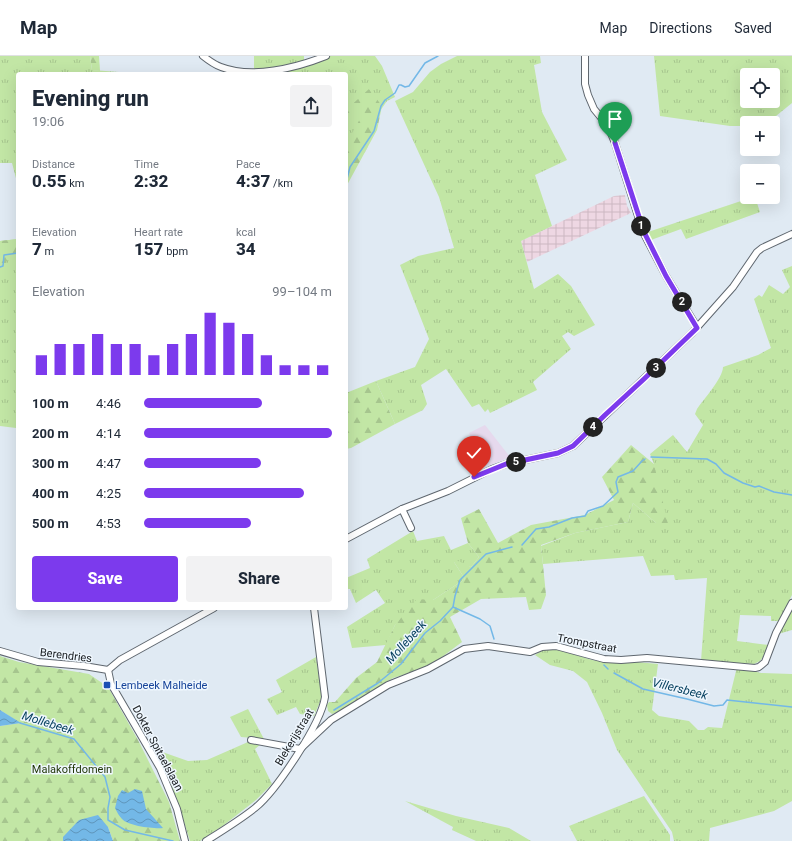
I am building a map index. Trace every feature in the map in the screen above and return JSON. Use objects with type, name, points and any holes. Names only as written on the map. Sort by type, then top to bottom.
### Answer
[{"type":"street","points":[[203,56],[221,67],[247,72]]},
{"type":"street","points":[[262,72],[273,71],[326,56]]},
{"type":"street","points":[[585,56],[588,95],[594,109],[608,126],[615,143],[644,232],[666,276],[697,328]]},
{"type":"street","points":[[348,538],[402,509],[448,491],[492,469],[506,464],[558,453],[573,446],[697,328],[733,287],[757,252],[762,248],[792,234]]},
{"type":"street","points":[[402,509],[412,528]]},
{"type":"street","name":"Trompstraat","points":[[300,749],[331,720],[388,685],[428,669],[464,649],[488,646],[530,652],[542,647],[556,646],[604,659],[621,660],[647,658],[755,668],[759,667],[765,662],[776,633],[792,603]]},
{"type":"street","points":[[108,670],[115,664],[164,635],[210,610]]},
{"type":"street","name":"Blekerijstraat","points":[[206,841],[256,808],[276,786],[300,749],[322,710],[325,697],[314,610]]},
{"type":"street","name":"Berendries","points":[[0,651],[38,662],[84,666],[108,670]]},
{"type":"street","name":"Dokter Spitaelslaan","points":[[108,670],[111,684],[160,768],[171,794],[185,841]]},
{"type":"street","points":[[322,710],[325,716],[331,720]]},
{"type":"street","points":[[251,740],[300,749]]},
{"type":"shaded area","points":[[625,195],[627,206],[631,213],[527,262],[521,241],[614,196]]},
{"type":"shaded area","points":[[485,425],[510,457],[488,466],[469,433]]},
{"type":"green space","points":[[0,56],[90,56],[92,70],[119,72],[16,72],[16,178],[12,163],[0,163]]},
{"type":"green space","points":[[90,56],[99,56],[100,71],[92,70]]},
{"type":"green space","points":[[254,56],[304,56],[304,61],[254,71]]},
{"type":"green space","points":[[330,56],[375,56],[382,66],[395,97],[387,101],[380,111],[348,178],[348,72],[277,72],[315,63]]},
{"type":"green space","points":[[457,56],[540,56],[541,63],[534,65],[542,112],[567,160],[535,175],[552,226],[521,241],[534,289],[558,274],[571,286],[595,325],[574,336],[568,332],[562,336],[571,349],[533,382],[537,390],[490,413],[488,409],[485,412],[479,404],[472,407],[446,369],[421,385],[427,404],[423,410],[395,424],[376,381],[415,367],[429,339],[400,265],[418,256],[454,248],[439,197],[395,101],[413,92],[430,72],[441,64]]},
{"type":"green space","points":[[654,56],[792,56],[792,103],[776,116],[740,116],[740,126],[730,126],[660,116]]},
{"type":"green space","points":[[369,89],[382,106],[377,130],[348,183],[348,140],[366,108],[348,122],[348,108]]},
{"type":"green space","points":[[740,201],[740,204],[757,204],[760,212],[686,239],[681,229],[651,240],[648,232]]},
{"type":"green space","points":[[16,239],[16,428],[0,426],[0,241]]},
{"type":"green space","points":[[16,239],[16,253],[11,254],[0,272],[0,241]]},
{"type":"green space","points":[[792,266],[792,595],[779,621],[771,621],[771,616],[740,615],[737,641],[769,645],[760,661],[754,664],[701,661],[707,578],[675,580],[674,575],[651,576],[643,556],[543,564],[541,546],[575,533],[628,522],[633,503],[656,523],[654,464],[650,454],[673,435],[687,452],[703,425],[695,414],[697,409],[720,377],[723,367],[758,355],[771,348],[754,299],[759,295],[762,297],[769,285],[783,294],[790,287],[782,270]]},
{"type":"green space","points":[[376,381],[395,424],[348,449],[348,392]]},
{"type":"green space","points":[[631,445],[654,464],[669,528],[656,523],[633,503],[628,522],[575,533],[541,545],[546,595],[541,609],[529,610],[526,597],[481,599],[450,617],[462,642],[438,660],[423,669],[393,678],[340,711],[332,714],[328,711],[327,705],[329,702],[335,702],[356,678],[377,662],[395,625],[417,599],[433,600],[465,579],[454,562],[456,560],[471,567],[479,557],[468,543],[461,518],[479,509],[498,543],[531,525],[585,515],[614,500],[602,477]]},
{"type":"green space","points":[[413,531],[417,541],[444,536],[451,550],[468,543],[479,557],[471,567],[454,562],[465,579],[395,625],[386,645],[352,648],[347,627],[385,603],[376,590],[356,603],[350,589],[348,589],[348,577],[370,568],[367,559]]},
{"type":"green space","points":[[792,607],[792,630],[778,634]]},
{"type":"green space","points":[[554,648],[592,660],[615,663],[637,662],[658,664],[652,710],[659,716],[689,721],[698,730],[704,730],[708,727],[722,728],[737,667],[761,673],[792,674],[792,801],[774,811],[710,828],[709,841],[674,841],[672,832],[617,750],[602,713],[587,682],[573,671],[550,665],[535,655],[543,650]]},
{"type":"green space","name":"Malakoffdomein","points":[[0,656],[19,662],[89,674],[108,687],[138,740],[169,802],[180,841],[113,841],[108,827],[64,837],[63,841],[0,841],[0,726],[20,723],[0,710]]},
{"type":"green space","points":[[316,657],[322,697],[314,716],[300,714],[296,707],[277,715],[267,699],[282,692],[276,680]]},
{"type":"green space","points":[[248,709],[264,739],[241,737],[230,717]]},
{"type":"green space","points":[[248,742],[261,744],[255,749],[272,784],[256,800],[224,825],[200,841],[190,841],[177,800],[167,776],[151,748],[188,761],[207,760]]},
{"type":"green space","points":[[644,796],[670,835],[670,841],[577,841],[569,826]]},
{"type":"green space","points":[[405,801],[456,816],[509,828],[531,841],[476,841],[452,830],[453,827]]},
{"type":"water","points":[[0,710],[21,723],[0,726]]},
{"type":"water","points":[[135,789],[142,791],[146,809],[163,828],[130,824],[120,817],[115,808],[118,796],[122,790],[128,793]]},
{"type":"water","points":[[98,815],[108,827],[113,841],[63,841],[63,837],[79,820]]},
{"type":"waterway","points":[[348,175],[350,167],[374,131],[381,106],[385,100],[395,93],[399,85],[405,87],[409,86],[425,63],[438,56]]},
{"type":"waterway","points":[[0,267],[3,266],[4,255],[16,253]]},
{"type":"waterway","name":"Mollebeek","points":[[651,457],[707,459],[716,464],[724,473],[743,483],[755,487],[759,486],[774,492],[792,495]]},
{"type":"waterway","name":"Mollebeek","points":[[522,545],[536,529],[549,527],[572,518],[585,516],[588,511],[603,506],[618,492],[616,482],[618,477],[633,471],[645,459]]},
{"type":"waterway","name":"Mollebeek","points":[[334,710],[378,683],[401,664],[425,633],[440,621],[453,607],[460,580],[486,554],[512,547]]},
{"type":"waterway","name":"Villersbeek","points":[[453,607],[480,619],[490,626],[494,639]]},
{"type":"waterway","name":"Villersbeek","points":[[604,665],[608,669]]},
{"type":"waterway","name":"Villersbeek","points":[[614,673],[643,689],[714,706],[723,705],[727,700],[792,707]]},
{"type":"waterway","name":"Mollebeek","points":[[20,723],[74,739],[105,777],[110,797],[108,820],[125,830],[173,841]]},
{"type":"place","name":"Lembeek Malheide","points":[[107,685]]},
{"type":"route","points":[[474,477],[506,464],[558,453],[573,446],[697,328],[666,276],[644,232],[615,143]]}]
